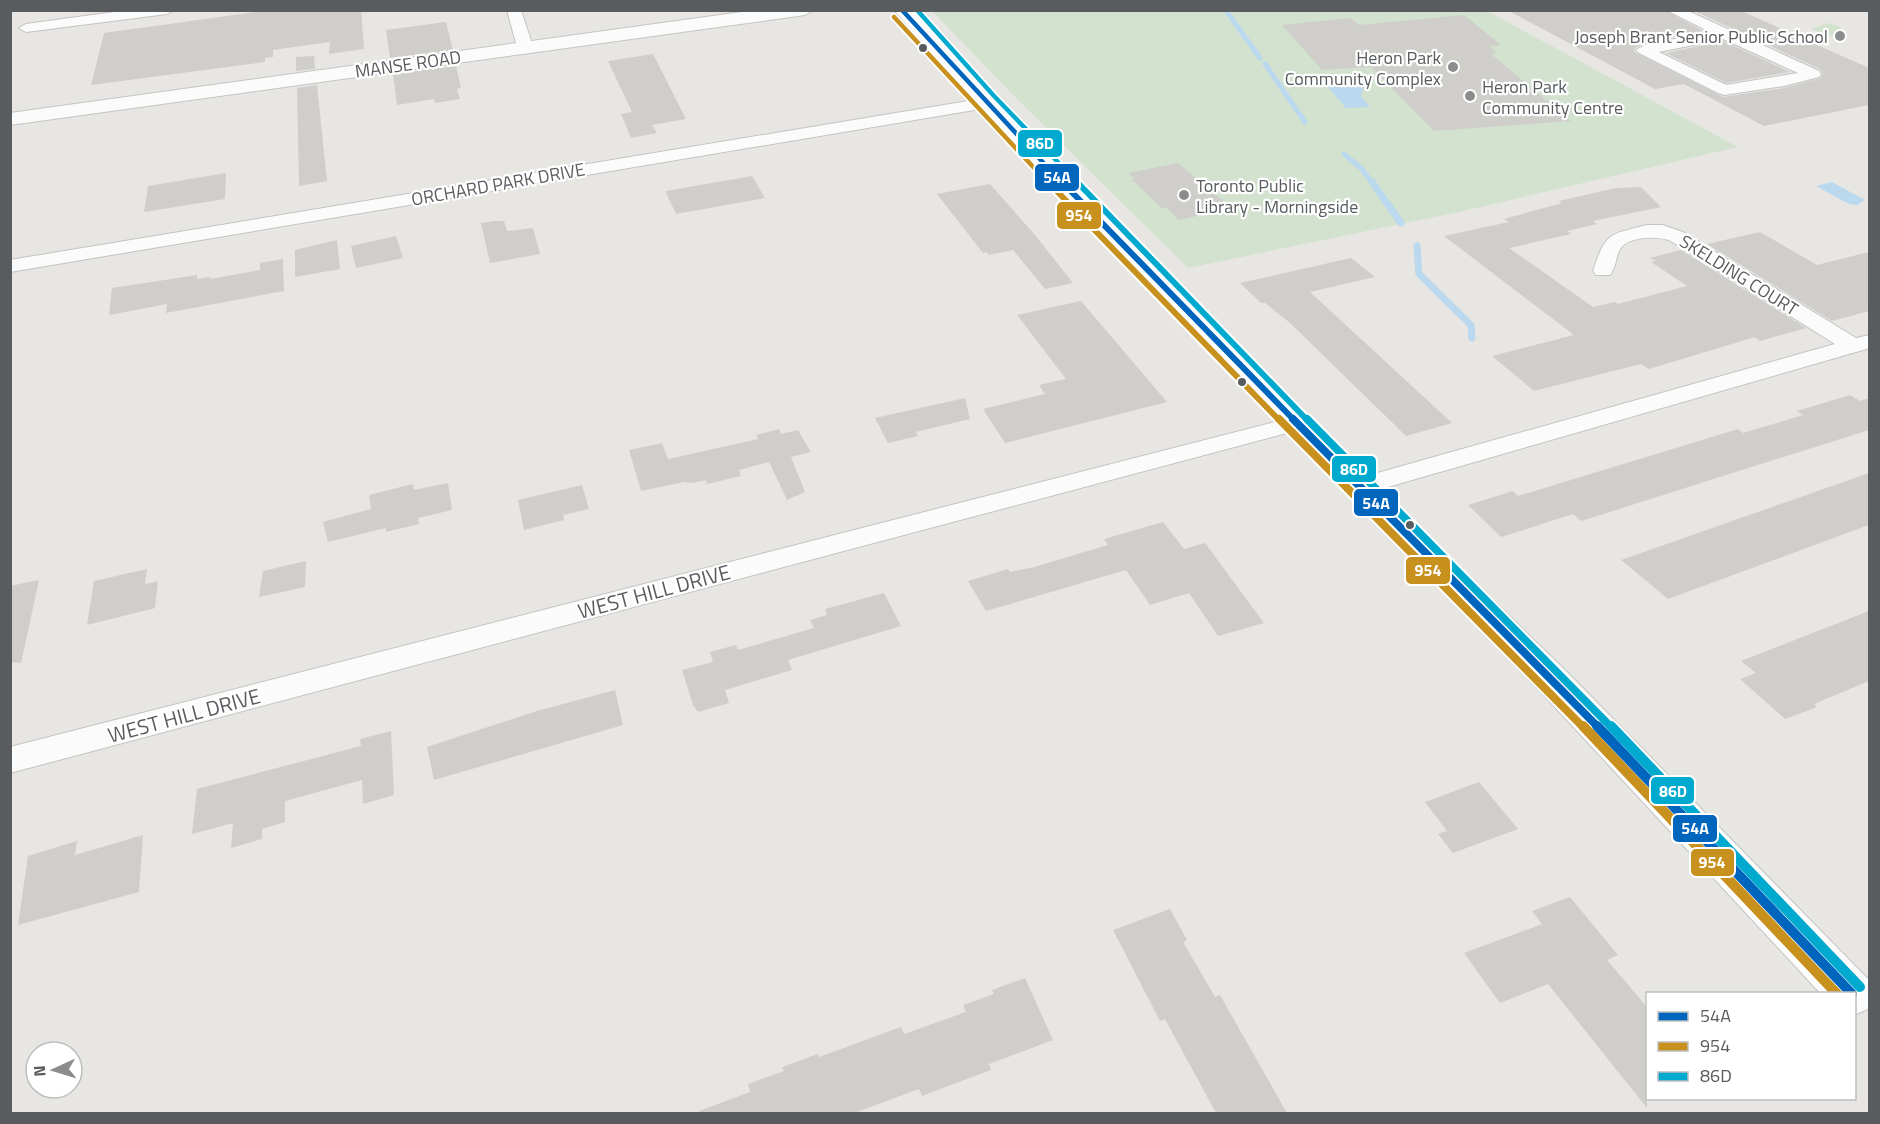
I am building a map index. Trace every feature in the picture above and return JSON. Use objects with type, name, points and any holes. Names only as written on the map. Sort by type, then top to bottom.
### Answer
[{"type":"main road","name":"MANSE ROAD","points":[[10,119],[805,10]]},
{"type":"main road","points":[[902,10],[986,103],[1358,487],[1554,682],[1850,992]]},
{"type":"main road","points":[[1856,998],[1869,1012]]},
{"type":"street","points":[[26,28],[166,10]]},
{"type":"street","points":[[514,10],[525,47]]},
{"type":"street","points":[[1673,10],[1813,74],[1724,90],[1644,50],[1724,34]]},
{"type":"street","name":"ORCHARD PARK DRIVE","points":[[10,266],[986,103]]},
{"type":"street","name":"SKELDING COURT","points":[[1604,271],[1612,244],[1620,239],[1647,231],[1670,233],[1861,343]]},
{"type":"street","points":[[1358,487],[1861,343]]},
{"type":"street","name":"WEST HILL DRIVE","points":[[10,760],[1298,423]]},
{"type":"green space","points":[[932,11],[1487,11],[1738,147],[1459,212],[1188,268],[1018,100]]},
{"type":"green space","points":[[1827,23],[1838,26],[1847,33],[1828,36],[1811,29]]},
{"type":"water","points":[[1343,75],[1358,77],[1365,82],[1361,96],[1370,107],[1346,108],[1319,77]]},
{"type":"water","points":[[1832,182],[1865,200],[1857,205],[1849,204],[1816,186]]},
{"type":"building","points":[[271,10],[361,10],[364,49],[329,54],[330,42],[273,50],[273,57],[265,58],[265,62],[91,85],[104,33]]},
{"type":"building","points":[[1507,10],[1664,10],[1703,31],[1644,43],[1635,48],[1634,52],[1723,97],[1784,88],[1821,78],[1823,73],[1820,69],[1692,10],[1739,10],[1869,68],[1869,105],[1764,126],[1684,84],[1655,89]]},
{"type":"building","name":"Heron Park Community Centre","points":[[1464,15],[1501,45],[1489,46],[1497,53],[1491,54],[1571,121],[1434,131],[1371,67],[1322,70],[1282,25],[1350,18],[1359,25]]},
{"type":"building","points":[[446,22],[453,50],[390,58],[386,30]]},
{"type":"building","points":[[1723,41],[1790,72],[1726,83],[1666,53]]},
{"type":"building","points":[[653,54],[686,119],[652,125],[657,133],[631,138],[621,114],[632,112],[608,61]]},
{"type":"building","points":[[314,56],[315,69],[296,71],[296,57]]},
{"type":"building","points":[[456,66],[461,88],[457,89],[460,99],[435,103],[434,99],[397,105],[393,74]]},
{"type":"building","points":[[317,85],[327,181],[299,186],[297,88]]},
{"type":"building","name":"Toronto Public Library - Morningside","points":[[1178,163],[1232,208],[1179,220],[1166,208],[1162,208],[1131,179],[1135,179],[1128,173]]},
{"type":"building","points":[[226,173],[225,199],[144,212],[148,186]]},
{"type":"building","points":[[752,176],[765,198],[676,214],[666,193],[666,191]]},
{"type":"building","points":[[990,184],[1073,283],[1045,289],[1013,250],[989,255],[986,252],[983,253],[937,194]]},
{"type":"building","points":[[1641,187],[1661,207],[1593,221],[1597,224],[1567,231],[1571,234],[1509,248],[1593,307],[1615,302],[1618,304],[1687,286],[1651,262],[1656,261],[1650,258],[1681,250],[1806,328],[1760,341],[1755,337],[1649,369],[1641,364],[1534,391],[1492,356],[1574,335],[1444,236],[1509,222],[1504,219],[1562,203],[1559,201],[1616,188]]},
{"type":"building","points":[[504,221],[507,231],[533,228],[540,254],[490,263],[481,223]]},
{"type":"building","points":[[1760,232],[1817,265],[1869,252],[1869,311],[1832,321],[1707,244]]},
{"type":"building","points":[[396,236],[403,258],[356,268],[351,246]]},
{"type":"building","points":[[337,240],[340,269],[295,277],[295,250]]},
{"type":"building","points":[[1351,258],[1375,277],[1310,292],[1452,423],[1406,436],[1289,322],[1265,303],[1261,303],[1240,283]]},
{"type":"building","points":[[283,259],[284,291],[166,313],[167,304],[109,315],[112,288],[197,275],[197,279],[210,277],[210,279],[260,270],[260,263]]},
{"type":"building","points":[[1081,301],[1167,402],[1005,443],[983,409],[1045,394],[1039,385],[1066,379],[1017,315]]},
{"type":"building","points":[[1850,395],[1860,401],[1869,398],[1869,430],[1581,521],[1573,514],[1501,537],[1468,505],[1513,491],[1518,496],[1738,429],[1743,433],[1803,415],[1797,411]]},
{"type":"building","points":[[965,398],[970,419],[916,432],[918,436],[888,443],[875,418]]},
{"type":"building","points":[[779,429],[781,434],[798,430],[811,452],[791,457],[805,492],[787,500],[769,462],[739,470],[741,476],[707,484],[706,480],[693,483],[684,482],[641,491],[629,450],[662,443],[668,459],[758,439],[756,435]]},
{"type":"building","points":[[1869,473],[1869,525],[1668,599],[1621,560]]},
{"type":"building","points":[[448,483],[452,510],[418,518],[419,524],[386,532],[386,528],[328,542],[323,522],[371,509],[369,495],[413,484],[414,490]]},
{"type":"building","points":[[582,485],[589,509],[563,515],[564,520],[524,530],[518,500]]},
{"type":"building","points":[[1163,522],[1184,549],[1205,543],[1264,623],[1218,636],[1189,593],[1150,605],[1126,570],[986,611],[968,581],[1008,569],[1010,572],[1034,567],[1108,545],[1104,539]]},
{"type":"building","points":[[306,561],[305,587],[259,597],[263,571]]},
{"type":"building","points":[[147,569],[145,584],[158,581],[155,608],[87,625],[94,581]]},
{"type":"building","points":[[39,580],[21,663],[10,662],[10,586]]},
{"type":"building","points":[[884,593],[901,626],[788,660],[792,670],[725,690],[729,703],[698,712],[693,705],[682,670],[713,662],[710,652],[736,645],[738,650],[814,628],[810,620],[827,615],[825,609]]},
{"type":"building","points":[[1869,611],[1869,681],[1814,704],[1817,707],[1785,719],[1740,679],[1756,673],[1741,661]]},
{"type":"building","points":[[615,690],[623,725],[434,780],[427,747],[537,711]]},
{"type":"building","points":[[391,731],[394,795],[363,804],[362,780],[285,801],[285,822],[262,829],[262,839],[231,848],[233,823],[192,834],[197,789],[361,746],[360,739]]},
{"type":"building","points":[[1479,782],[1518,829],[1453,853],[1438,834],[1447,831],[1425,802]]},
{"type":"building","points":[[143,835],[139,892],[18,925],[28,856],[77,841],[75,855]]},
{"type":"building","points":[[1570,897],[1618,955],[1607,960],[1646,1006],[1647,1108],[1548,984],[1500,1003],[1464,953],[1542,924],[1532,911]]},
{"type":"building","points":[[1170,909],[1187,940],[1183,942],[1215,997],[1220,995],[1287,1113],[1216,1113],[1165,1019],[1160,1021],[1113,930]]},
{"type":"building","points":[[1025,978],[1053,1040],[989,1064],[991,1070],[922,1096],[919,1089],[854,1113],[700,1113],[699,1111],[750,1092],[748,1084],[784,1071],[782,1067],[818,1054],[819,1057],[901,1027],[904,1034],[966,1012],[963,1005],[994,994],[992,990]]},
{"type":"waterway","points":[[1227,12],[1260,58]]},
{"type":"waterway","points":[[1265,64],[1305,122]]},
{"type":"waterway","points":[[1344,154],[1362,169],[1373,184]]},
{"type":"waterway","points":[[1372,182],[1401,223]]},
{"type":"waterway","points":[[1417,246],[1419,274],[1471,325],[1472,338]]},
{"type":"transit line","name":"54A","points":[[902,10],[1142,266],[1591,719],[1850,992]]},
{"type":"transit line","name":"86D","points":[[917,10],[994,96],[1365,480],[1562,675],[1860,987]]},
{"type":"transit line","name":"954","points":[[894,17],[1134,272],[1582,726],[1835,992]]},
{"type":"place","name":"Joseph Brant Senior Public School","points":[[1840,36]]},
{"type":"place","name":"Heron Park Community Complex","points":[[1453,67]]},
{"type":"place","name":"Heron Park Community Centre","points":[[1470,96]]},
{"type":"place","name":"Toronto Public Library - Morningside","points":[[1184,195]]}]
